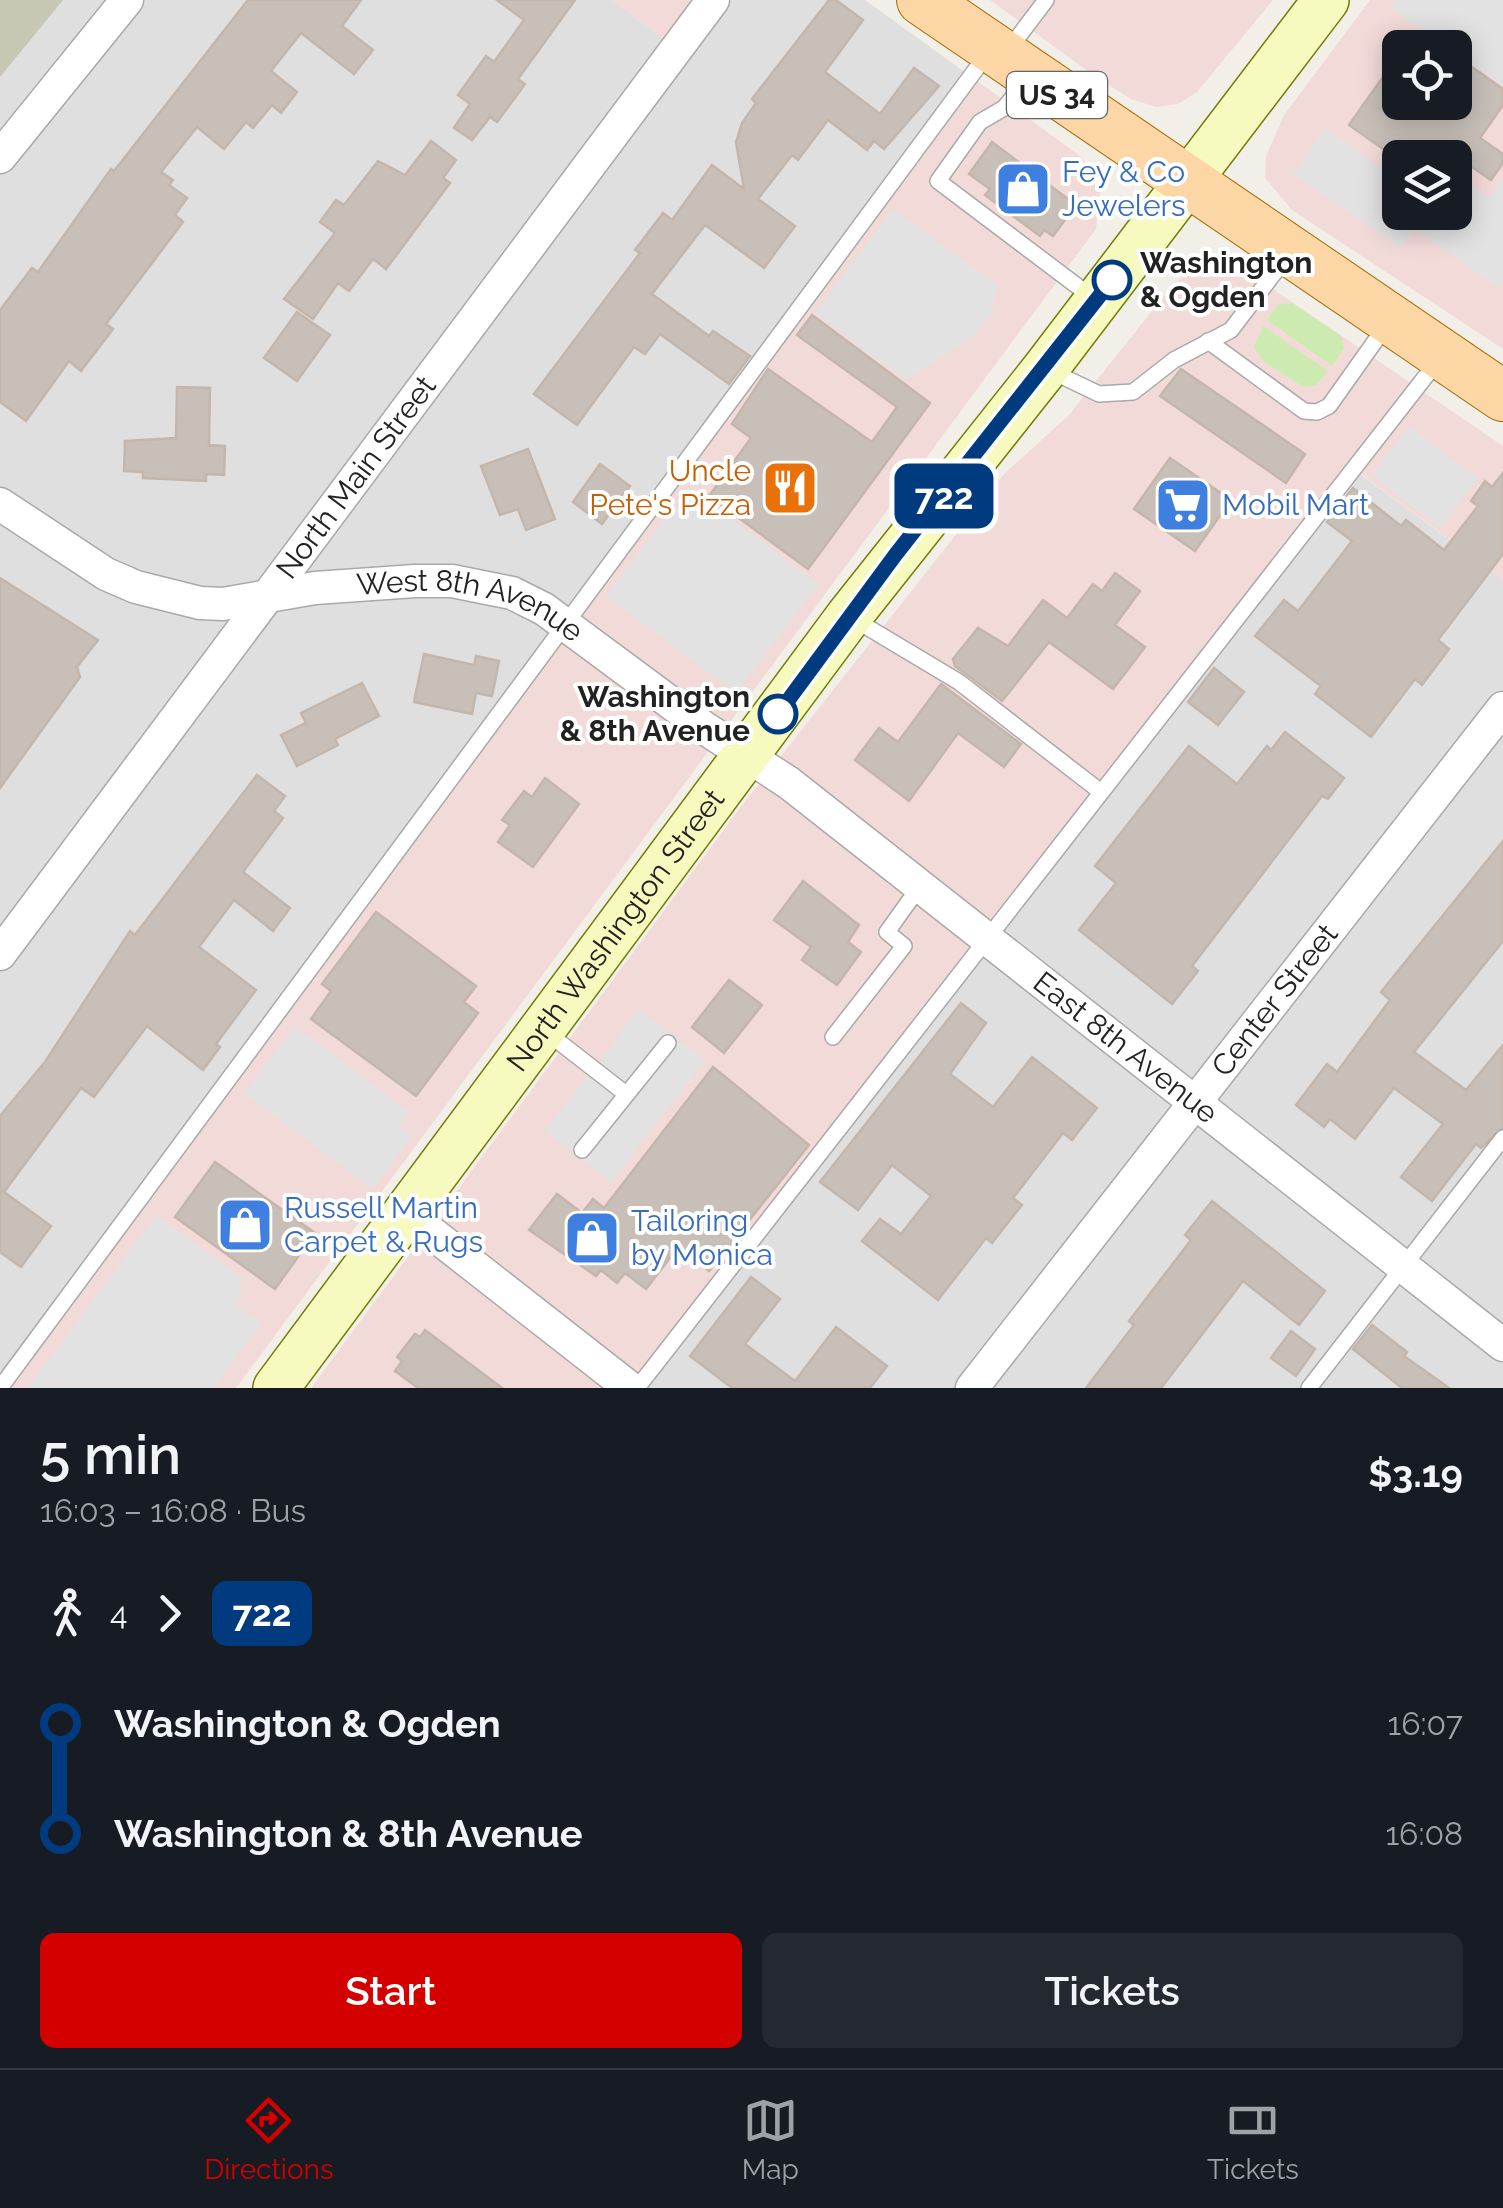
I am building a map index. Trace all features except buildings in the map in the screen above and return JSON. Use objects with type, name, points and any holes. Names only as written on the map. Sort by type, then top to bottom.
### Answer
[{"type":"main road","name":"US 34","points":[[922,0],[1185,183],[1503,396]]},
{"type":"main road","name":"North Washington Street","points":[[276,1388],[849,616],[1045,368],[1326,0]]},
{"type":"street","points":[[0,157],[127,0]]},
{"type":"street","name":"North Main Street","points":[[0,954],[713,0]]},
{"type":"street","name":"West 8th Avenue","points":[[0,504],[90,564],[136,587],[200,603],[223,604],[315,588],[452,581],[512,594],[565,624],[746,754]]},
{"type":"street","name":"Center Street","points":[[972,1388],[1503,708]]},
{"type":"street","name":"East 8th Avenue","points":[[746,754],[988,938],[1503,1345]]},
{"type":"street","points":[[406,1212],[633,1388]]},
{"type":"lane","points":[[0,1388],[565,624],[1008,61],[1046,0]]},
{"type":"lane","points":[[1008,61],[1004,108],[980,122],[938,180],[1096,301]]},
{"type":"lane","points":[[1045,368],[1099,394],[1117,396],[1134,392],[1208,341],[1231,330],[1290,253]]},
{"type":"lane","points":[[1208,341],[1304,411],[1317,412],[1339,394],[1390,320]]},
{"type":"lane","points":[[633,1388],[1442,355]]},
{"type":"lane","points":[[849,616],[892,646],[959,682],[1101,792]]},
{"type":"lane","points":[[832,1038],[904,946],[888,932],[920,886]]},
{"type":"lane","points":[[542,1028],[626,1094]]},
{"type":"lane","points":[[582,1150],[668,1043]]},
{"type":"lane","points":[[1309,1388],[1503,1138]]},
{"type":"shaded area","points":[[0,0],[612,0],[683,53],[723,0],[865,0],[969,75],[0,1385]]},
{"type":"shaded area","points":[[0,0],[63,0],[0,77]]},
{"type":"shaded area","points":[[612,0],[723,0],[683,53]]},
{"type":"shaded area","points":[[990,0],[1273,0],[1197,92],[1178,104],[1156,107],[1131,99],[1096,77]]},
{"type":"shaded area","points":[[1370,0],[1503,0],[1503,349],[1292,210],[1265,178],[1266,156],[1284,115]]},
{"type":"shaded area","points":[[1396,0],[1503,0],[1503,86],[1472,65],[1472,30],[1423,30],[1390,8]]},
{"type":"shaded area","points":[[969,75],[1083,158],[1100,191],[1096,229],[236,1388],[0,1388]]},
{"type":"shaded area","points":[[1325,128],[1382,169],[1382,230],[1414,230],[1400,248],[1293,174]]},
{"type":"shaded area","points":[[1503,178],[1503,282],[1499,288],[1416,230],[1472,230],[1472,186],[1489,198]]},
{"type":"shaded area","points":[[893,209],[997,285],[992,313],[974,336],[906,380],[815,313]]},
{"type":"shaded area","points":[[1215,262],[1251,274],[1503,446],[1503,579],[1353,468],[640,1388],[311,1388],[740,808],[1003,475],[1069,415],[1168,291],[1191,268]]},
{"type":"shaded area","points":[[1409,426],[1478,479],[1440,528],[1372,475]]},
{"type":"shaded area","points":[[1352,468],[1503,579],[1503,1388],[640,1388]]},
{"type":"shaded area","points":[[688,486],[818,584],[736,693],[606,596]]},
{"type":"shaded area","points":[[639,1009],[705,1060],[611,1182],[545,1131]]},
{"type":"shaded area","points":[[295,1026],[409,1112],[399,1126],[412,1136],[373,1189],[244,1093]]},
{"type":"shaded area","points":[[156,1215],[242,1278],[237,1306],[261,1323],[213,1388],[28,1388]]},
{"type":"green space","points":[[1292,303],[1341,336],[1344,348],[1332,366],[1267,320],[1278,305]]},
{"type":"green space","points":[[1263,326],[1328,371],[1316,385],[1304,387],[1264,362],[1254,347]]},
{"type":"bus line","name":"722","points":[[778,714],[896,554],[1112,280]]},
{"type":"place","name":"Fey & Co Jewelers","points":[[1023,189]]},
{"type":"place","name":"Washington & Ogden","points":[[1112,280]]},
{"type":"place","name":"Uncle Pete's Pizza","points":[[790,488]]},
{"type":"place","name":"Mobil Mart","points":[[1183,505]]},
{"type":"place","name":"Washington & 8th Avenue","points":[[778,714]]},
{"type":"place","name":"Russell Martin Carpet & Rugs","points":[[245,1225]]},
{"type":"place","name":"Tailoring by Monica","points":[[592,1238]]}]
